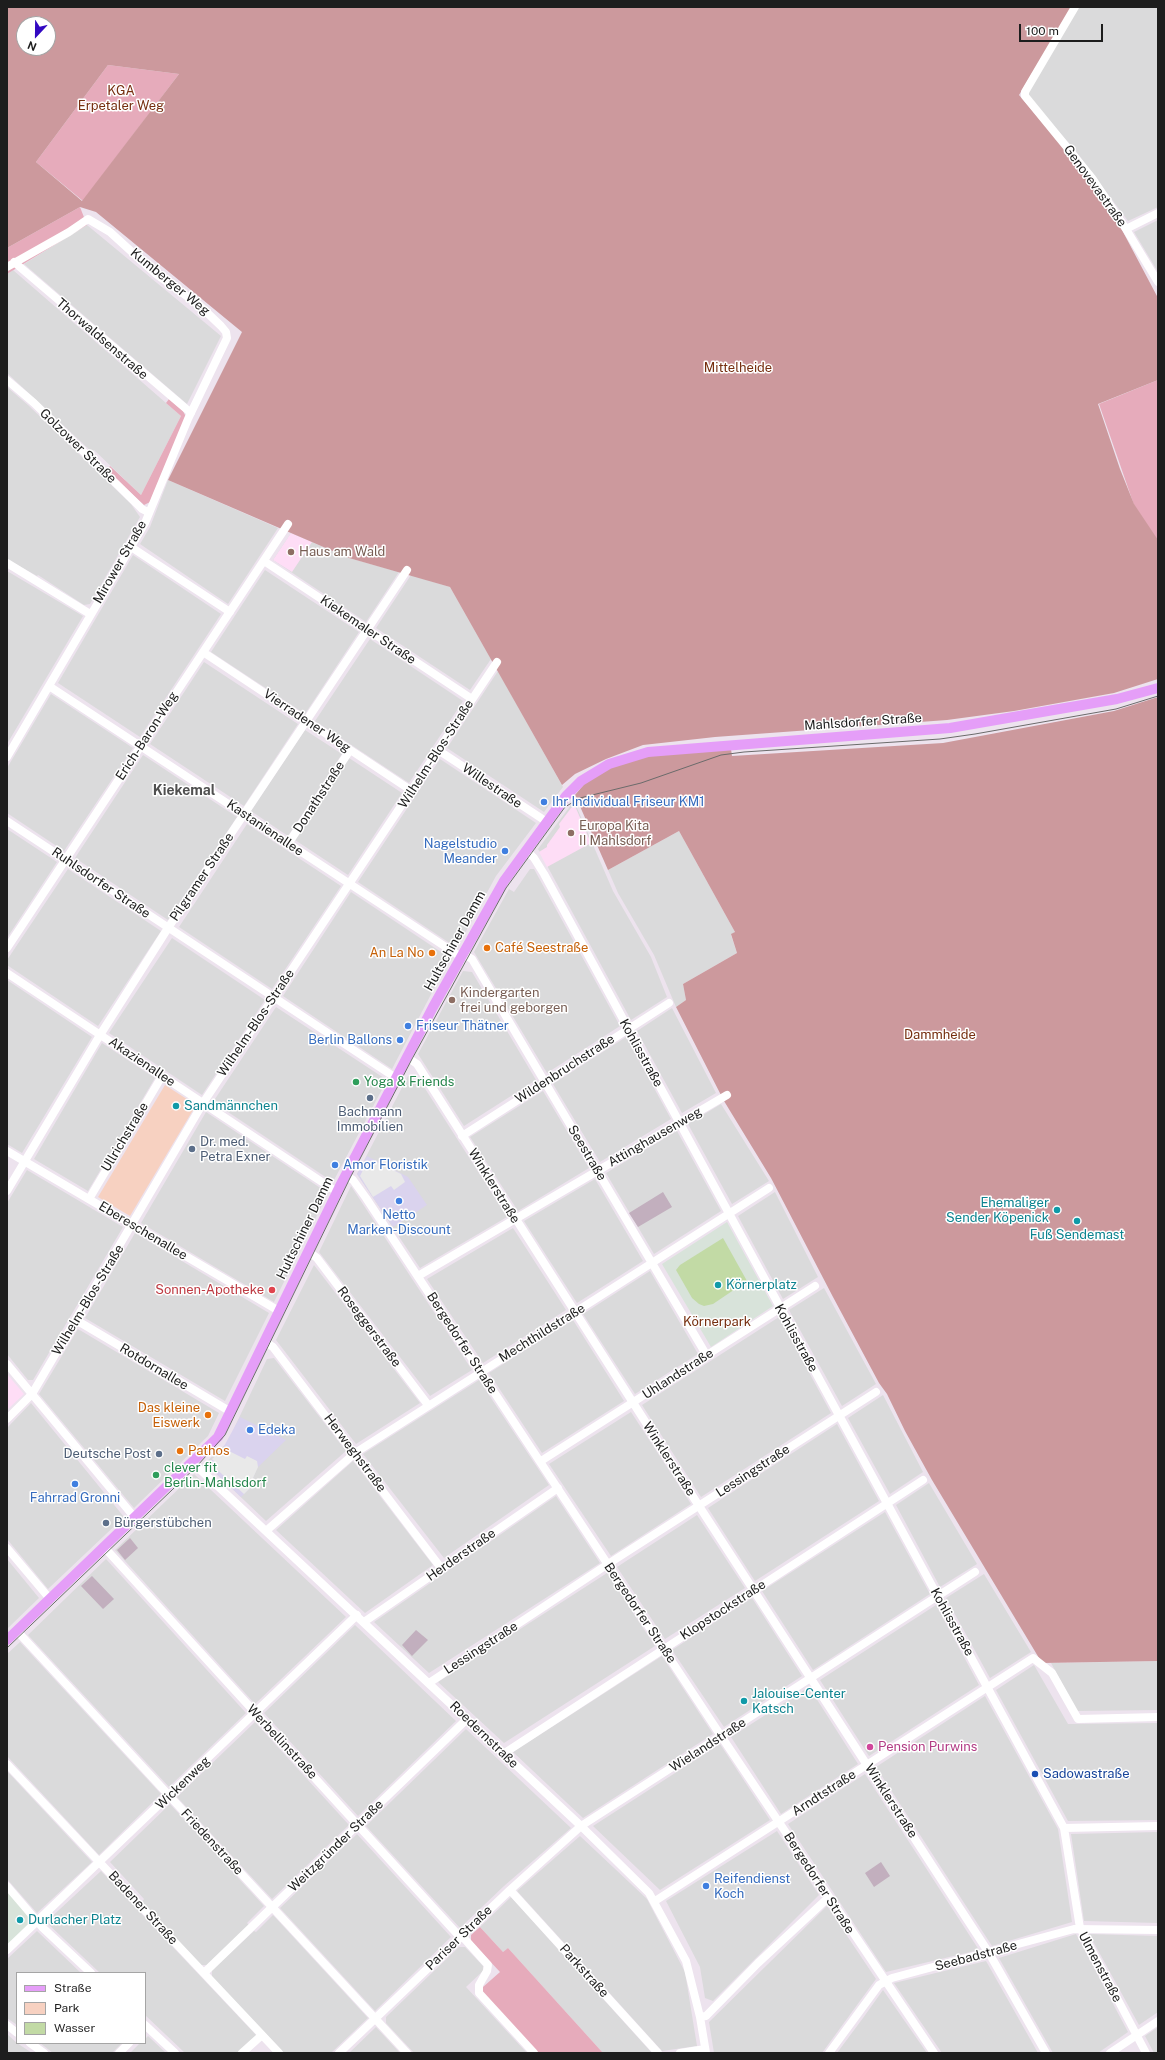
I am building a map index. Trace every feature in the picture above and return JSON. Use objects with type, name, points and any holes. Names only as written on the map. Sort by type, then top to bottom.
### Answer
[{"type":"main road","name":"Mahlsdorfer Straße","points":[[576,786],[594,772],[609,764],[648,752],[950,728],[1117,700],[1158,688]]},
{"type":"main road","name":"Hultschiner Damm","points":[[7,1640],[218,1437],[337,1192],[407,1056],[462,955],[504,881],[546,822],[576,786]]},
{"type":"street","name":"Genovevastraße","points":[[1075,7],[1025,92],[1025,96],[1078,160],[1126,229],[1158,282]]},
{"type":"street","points":[[1126,229],[1158,214]]},
{"type":"street","name":"Kumberger Weg","points":[[11,265],[69,232],[88,219],[110,232],[156,274],[199,305],[221,326],[226,332],[227,338]]},
{"type":"street","name":"Thorwaldsenstraße","points":[[11,265],[191,413]]},
{"type":"street","name":"Mirower Straße","points":[[7,757],[145,523],[148,512],[191,413],[227,338]]},
{"type":"street","name":"Golzower Straße","points":[[7,380],[34,403],[142,509],[148,512]]},
{"type":"street","name":"Erich-Baron-Weg","points":[[7,948],[288,524]]},
{"type":"street","points":[[131,547],[230,612]]},
{"type":"street","name":"Kiekemaler Straße","points":[[264,561],[472,699]]},
{"type":"street","points":[[7,563],[90,614]]},
{"type":"street","name":"Pilgramer Straße","points":[[7,1191],[100,1034],[168,928],[407,570]]},
{"type":"street","name":"Vierradener Weg","points":[[202,652],[412,791]]},
{"type":"street","name":"Wilhelm-Blos-Straße","points":[[7,1419],[32,1394],[203,1103],[497,662]]},
{"type":"street","name":"Kastanienallee","points":[[49,686],[141,745],[349,884],[462,955]]},
{"type":"street","name":"Donathstraße","points":[[288,844],[350,750]]},
{"type":"street","name":"Willestraße","points":[[438,750],[546,822]]},
{"type":"street","name":"Ruhlsdorfer Straße","points":[[7,821],[396,1078]]},
{"type":"street","name":"Kohlisstraße","points":[[526,850],[534,858],[544,874],[838,1416],[1064,1828]]},
{"type":"street","name":"Seestraße","points":[[462,955],[472,959],[707,1356]]},
{"type":"street","name":"Akazienallee","points":[[7,973],[337,1192]]},
{"type":"street","name":"Wildenbruchstraße","points":[[462,1136],[669,1003]]},
{"type":"street","name":"Winklerstraße","points":[[407,1056],[417,1064],[753,1590],[989,1953],[1046,2053]]},
{"type":"street","name":"Ullrichstraße","points":[[88,1199],[162,1076]]},
{"type":"street","name":"Attinghausenweg","points":[[418,1276],[728,1094]]},
{"type":"street","name":"Ebereschenallee","points":[[7,1151],[279,1311]]},
{"type":"street","name":"Bergedorfer Straße","points":[[346,1176],[353,1180],[418,1276],[721,1736],[884,1981],[934,2053]]},
{"type":"street","name":"Mechthildstraße","points":[[266,1531],[355,1453],[769,1188]]},
{"type":"street","name":"Roseggerstraße","points":[[308,1251],[317,1258],[428,1405]]},
{"type":"street","name":"Uhlandstraße","points":[[540,1462],[815,1286]]},
{"type":"street","name":"Rotdornallee","points":[[76,1320],[231,1412]]},
{"type":"street","name":"Herweghstraße","points":[[264,1342],[273,1347],[441,1568]]},
{"type":"street","points":[[7,1364],[135,1518]]},
{"type":"street","name":"Lessingstraße","points":[[429,1683],[608,1564],[876,1392]]},
{"type":"street","name":"Roedernstraße","points":[[192,1462],[581,1826],[649,1893],[655,1901],[686,1961],[700,2017],[705,2051]]},
{"type":"street","name":"Klopstockstraße","points":[[503,1754],[923,1480]]},
{"type":"street","name":"Herderstraße","points":[[364,1622],[558,1488]]},
{"type":"street","name":"Werbellinstraße","points":[[104,1547],[488,1965],[488,1971],[479,1985],[479,1993],[534,2053]]},
{"type":"street","points":[[7,1548],[50,1599]]},
{"type":"street","name":"Wielandstraße","points":[[581,1826],[975,1572]]},
{"type":"street","name":"Wickenweg","points":[[7,1950],[170,1796],[357,1615]]},
{"type":"street","name":"Friedenstraße","points":[[17,1630],[407,2053]]},
{"type":"street","name":"Arndtstraße","points":[[655,1901],[1033,1658],[1052,1673],[1078,1719],[1158,1717]]},
{"type":"street","name":"Weitzgründer Straße","points":[[204,1973],[467,1719]]},
{"type":"street","name":"Badener Straße","points":[[7,1764],[279,2053]]},
{"type":"street","name":"Pariser Straße","points":[[339,2053],[510,1890],[581,1826]]},
{"type":"street","points":[[1064,1828],[1158,1826]]},
{"type":"street","name":"Ulmenstraße","points":[[1064,1828],[1080,1928],[1146,2053]]},
{"type":"street","points":[[7,1886],[38,1921],[89,1972]]},
{"type":"street","name":"Parkstraße","points":[[510,1890],[658,2053]]},
{"type":"street","points":[[700,2017],[706,2016],[761,1960],[829,1897]]},
{"type":"street","name":"Seebadstraße","points":[[884,1981],[1080,1928],[1158,1930]]},
{"type":"street","points":[[829,2053],[884,1981]]},
{"type":"street","points":[[1110,2053],[1158,2021]]},
{"type":"street","points":[[7,2025],[16,2032]]},
{"type":"street","points":[[146,2026],[175,2053]]},
{"type":"street","points":[[242,2053],[262,2035]]},
{"type":"street","points":[[31,2044],[44,2053]]},
{"type":"street","points":[[118,2053],[128,2044]]},
{"type":"street","points":[[680,2053],[705,2051]]},
{"type":"shaded area","points":[[1079,7],[1158,7],[1158,207],[1128,221],[1075,150],[1029,98],[1028,91]]},
{"type":"shaded area","points":[[1158,220],[1158,272],[1134,232]]},
{"type":"shaded area","points":[[87,225],[221,336],[187,404],[24,264]]},
{"type":"shaded area","points":[[13,270],[181,416],[141,495],[94,450],[92,452],[7,373],[7,274]]},
{"type":"shaded area","points":[[7,387],[28,405],[131,504],[140,517],[90,604],[84,605],[38,575],[37,576],[7,559]]},
{"type":"shaded area","points":[[168,480],[278,528],[228,604],[140,544],[150,527]]},
{"type":"shaded area","points":[[291,533],[349,558],[399,572],[366,622],[273,560]]},
{"type":"shaded area","name":"Haus am Wald","points":[[291,533],[312,542],[292,572],[273,560]]},
{"type":"shaded area","points":[[133,555],[221,614],[140,737],[58,683]]},
{"type":"shaded area","points":[[265,570],[359,632],[305,714],[211,652]]},
{"type":"shaded area","points":[[7,571],[83,616],[7,744]]},
{"type":"shaded area","points":[[411,575],[450,587],[491,659],[470,690],[376,628]]},
{"type":"shaded area","points":[[370,639],[463,701],[409,783],[315,721]]},
{"type":"shaded area","points":[[204,662],[298,724],[244,806],[150,744]]},
{"type":"shaded area","points":[[498,671],[563,787],[544,812],[447,748]]},
{"type":"shaded area","points":[[51,694],[133,748],[64,851],[7,813],[7,768]]},
{"type":"shaded area","points":[[305,730],[342,754],[288,836],[251,811]]},
{"type":"shaded area","points":[[143,755],[237,817],[168,920],[75,858]]},
{"type":"shaded area","points":[[349,758],[402,793],[348,875],[295,840]]},
{"type":"shaded area","points":[[440,759],[536,823],[496,876],[457,948],[358,882]]},
{"type":"shaded area","points":[[574,801],[613,891],[651,957],[667,997],[631,1020],[538,849]]},
{"type":"shaded area","name":"Europa Kita II Mahlsdorf","points":[[575,806],[591,843],[547,867],[539,852],[547,847],[560,827],[559,824],[571,808]]},
{"type":"shaded area","points":[[247,824],[341,886],[272,989],[179,927]]},
{"type":"shaded area","points":[[7,829],[57,862],[7,938]]},
{"type":"shaded area","points":[[679,831],[735,932],[731,935],[737,953],[683,984],[686,1000],[676,1007],[654,955],[618,893],[608,870]]},
{"type":"shaded area","points":[[68,869],[161,931],[98,1026],[7,965],[7,960]]},
{"type":"shaded area","points":[[530,869],[534,869],[620,1026],[547,1073],[474,952],[509,889],[514,892]]},
{"type":"shaded area","points":[[351,892],[450,958],[392,1069],[283,996]]},
{"type":"shaded area","points":[[172,938],[265,1000],[202,1095],[109,1033]]},
{"type":"shaded area","points":[[463,971],[472,972],[536,1080],[464,1126],[418,1054]]},
{"type":"shaded area","points":[[7,980],[92,1037],[22,1153],[7,1144]]},
{"type":"shaded area","points":[[276,1007],[387,1080],[333,1182],[213,1102]]},
{"type":"shaded area","points":[[672,1008],[716,1093],[682,1113],[637,1031]]},
{"type":"shaded area","points":[[626,1037],[671,1119],[600,1162],[553,1084]]},
{"type":"shaded area","points":[[102,1043],[155,1078],[88,1191],[34,1159]]},
{"type":"shaded area","points":[[408,1076],[417,1076],[507,1217],[420,1268],[357,1174]]},
{"type":"shaded area","points":[[543,1091],[589,1168],[518,1211],[470,1137]]},
{"type":"shaded area","points":[[721,1104],[769,1181],[732,1204],[688,1124]]},
{"type":"shaded area","points":[[206,1112],[328,1193],[274,1302],[141,1223]]},
{"type":"shaded area","points":[[677,1131],[721,1211],[654,1254],[606,1173]]},
{"type":"shaded area","points":[[367,1156],[408,1177],[427,1205],[393,1227],[357,1174]]},
{"type":"shaded area","points":[[373,1160],[401,1174],[405,1182],[394,1190],[391,1186],[373,1197],[360,1176],[367,1162],[371,1164]]},
{"type":"shaded area","points":[[27,1170],[123,1227],[33,1380],[28,1380],[7,1354],[7,1203]]},
{"type":"shaded area","points":[[595,1179],[643,1261],[577,1303],[524,1221]]},
{"type":"shaded area","points":[[351,1186],[472,1370],[430,1396],[319,1252]]},
{"type":"shaded area","points":[[663,1192],[672,1207],[638,1227],[629,1213]]},
{"type":"shaded area","points":[[775,1192],[818,1277],[783,1299],[738,1216]]},
{"type":"shaded area","name":"Körnerplatz","points":[[727,1222],[773,1306],[711,1347],[662,1264]]},
{"type":"shaded area","points":[[513,1228],[566,1310],[483,1363],[427,1279]]},
{"type":"shaded area","points":[[135,1233],[269,1313],[225,1401],[85,1318]]},
{"type":"shaded area","points":[[314,1265],[420,1403],[356,1444],[276,1340]]},
{"type":"shaded area","points":[[650,1271],[698,1354],[635,1394],[583,1314]]},
{"type":"shaded area","points":[[824,1288],[876,1384],[842,1406],[789,1310]]},
{"type":"shaded area","points":[[779,1317],[831,1413],[701,1497],[642,1405]]},
{"type":"shaded area","points":[[573,1320],[624,1401],[542,1453],[489,1373]]},
{"type":"shaded area","points":[[78,1329],[219,1413],[208,1436],[134,1508],[39,1394]]},
{"type":"shaded area","points":[[274,1358],[346,1451],[266,1521],[205,1463],[227,1443],[267,1359]]},
{"type":"shaded area","points":[[7,1374],[24,1394],[7,1410]]},
{"type":"shaded area","points":[[479,1380],[549,1485],[444,1558],[363,1454]]},
{"type":"shaded area","points":[[883,1395],[923,1472],[890,1494],[848,1418]]},
{"type":"shaded area","points":[[31,1403],[124,1517],[48,1589],[7,1539],[7,1428]]},
{"type":"shaded area","points":[[631,1412],[691,1504],[611,1556],[549,1464]]},
{"type":"shaded area","points":[[240,1417],[286,1440],[257,1468],[253,1478],[256,1482],[241,1497],[207,1465],[223,1448]]},
{"type":"shaded area","points":[[837,1424],[879,1501],[755,1581],[708,1508]]},
{"type":"shaded area","points":[[223,1448],[245,1459],[247,1456],[257,1461],[258,1467],[253,1478],[256,1482],[244,1494],[212,1465],[215,1462],[212,1459]]},
{"type":"shaded area","points":[[353,1461],[433,1565],[365,1613],[276,1530]]},
{"type":"shaded area","points":[[194,1474],[346,1617],[255,1704],[115,1550]]},
{"type":"shaded area","points":[[929,1483],[977,1564],[940,1587],[896,1505]]},
{"type":"shaded area","points":[[556,1496],[600,1563],[429,1673],[374,1622]]},
{"type":"shaded area","points":[[885,1512],[930,1594],[813,1670],[762,1591]]},
{"type":"shaded area","points":[[697,1515],[745,1588],[665,1639],[617,1567]]},
{"type":"shaded area","points":[[130,1538],[138,1548],[125,1560],[117,1550]]},
{"type":"shaded area","points":[[7,1559],[39,1598],[7,1629]]},
{"type":"shaded area","points":[[106,1559],[246,1713],[169,1787],[28,1635]]},
{"type":"shaded area","points":[[607,1573],[655,1646],[504,1743],[438,1682]]},
{"type":"shaded area","points":[[984,1574],[1031,1652],[990,1678],[946,1598]]},
{"type":"shaded area","points":[[92,1576],[114,1599],[103,1609],[81,1586]]},
{"type":"shaded area","points":[[752,1598],[802,1676],[724,1727],[672,1650]]},
{"type":"shaded area","points":[[936,1605],[979,1685],[869,1756],[820,1680]]},
{"type":"shaded area","points":[[355,1625],[456,1721],[358,1816],[264,1713]]},
{"type":"shaded area","points":[[416,1630],[428,1640],[412,1656],[402,1645]]},
{"type":"shaded area","points":[[20,1642],[161,1794],[99,1855],[7,1756],[7,1654]]},
{"type":"shaded area","points":[[662,1656],[713,1734],[583,1818],[513,1752]]},
{"type":"shaded area","points":[[1158,1661],[1158,1710],[1077,1711],[1051,1663]]},
{"type":"shaded area","points":[[1034,1665],[1068,1724],[1158,1723],[1158,1820],[1068,1821],[996,1690]]},
{"type":"shaded area","points":[[809,1687],[858,1764],[781,1814],[731,1737]]},
{"type":"shaded area","points":[[985,1696],[1058,1829],[1072,1922],[992,1946],[876,1767]]},
{"type":"shaded area","points":[[255,1722],[349,1825],[272,1899],[177,1797]]},
{"type":"shaded area","points":[[466,1729],[571,1828],[504,1886],[460,1928],[366,1826]]},
{"type":"shaded area","points":[[720,1744],[770,1820],[660,1890],[593,1826]]},
{"type":"shaded area","points":[[7,1771],[92,1862],[37,1913],[7,1879]]},
{"type":"shaded area","points":[[865,1774],[979,1950],[886,1972],[788,1824]]},
{"type":"shaded area","points":[[170,1804],[264,1906],[247,1923],[249,1925],[207,1965],[201,1965],[142,1902],[144,1899],[110,1862]]},
{"type":"shaded area","points":[[777,1831],[819,1895],[713,2001],[705,1998],[700,1967],[666,1901]]},
{"type":"shaded area","points":[[1158,1832],[1158,1923],[1084,1921],[1071,1834]]},
{"type":"shaded area","points":[[357,1834],[451,1937],[375,2011],[280,1908]]},
{"type":"shaded area","points":[[580,1836],[647,1899],[685,1972],[697,2046],[662,2051],[517,1891]]},
{"type":"shaded area","points":[[881,1862],[890,1876],[874,1887],[865,1873]]},
{"type":"shaded area","points":[[101,1871],[257,2036],[238,2053],[185,2053],[146,2016],[146,1972],[99,1972],[46,1922]]},
{"type":"shaded area","name":"Durlacher Platz","points":[[7,1889],[33,1923],[7,1947]]},
{"type":"shaded area","points":[[511,1897],[652,2053],[603,2053],[508,1948],[503,1952],[480,1927]]},
{"type":"shaded area","points":[[827,1906],[876,1979],[822,2053],[714,2053],[709,2022]]},
{"type":"shaded area","points":[[273,1915],[368,2018],[331,2053],[284,2053],[212,1977],[212,1970],[254,1931],[256,1932]]},
{"type":"shaded area","points":[[37,1931],[80,1972],[16,1972],[16,2024],[7,2018],[7,1959]]},
{"type":"shaded area","points":[[1076,1934],[1128,2032],[1098,2053],[1053,2053],[999,1958]]},
{"type":"shaded area","points":[[1089,1934],[1158,1936],[1158,2012],[1139,2025]]},
{"type":"shaded area","points":[[459,1947],[465,1947],[483,1966],[483,1971],[466,1987],[527,2053],[414,2053],[386,2023],[386,2017]]},
{"type":"shaded area","points":[[986,1961],[1038,2053],[942,2053],[894,1983]]},
{"type":"shaded area","points":[[883,1990],[927,2053],[837,2053],[863,2018]]},
{"type":"shaded area","points":[[376,2027],[400,2053],[349,2053]]},
{"type":"shaded area","points":[[1158,2027],[1158,2053],[1154,2053],[1145,2036]]},
{"type":"shaded area","points":[[7,2034],[16,2042],[16,2044],[18,2044],[32,2053],[7,2053]]},
{"type":"shaded area","points":[[148,2036],[166,2053],[130,2053],[139,2044],[146,2044],[146,2038]]},
{"type":"shaded area","points":[[41,2044],[121,2044],[112,2053],[53,2053]]},
{"type":"green space","name":"Mittelheide","points":[[7,7],[1072,7],[1019,95],[1083,170],[1122,230],[1158,298],[1158,380],[1098,404],[1120,469],[1134,504],[1158,540],[1158,679],[1114,693],[1014,711],[947,720],[715,737],[643,745],[606,759],[575,774],[562,785],[450,587],[349,558],[168,480],[242,332],[96,212],[80,207],[7,248]],"holes":[[[108,65],[179,74],[82,201],[36,162]]]},
{"type":"green space","name":"KGA Erpetaler Weg","points":[[108,65],[179,74],[83,201],[36,162]]},
{"type":"green space","points":[[80,207],[87,225],[7,274],[7,248]]},
{"type":"green space","points":[[1158,380],[1158,542],[1134,505],[1099,404]]},
{"type":"green space","points":[[169,399],[183,411],[186,417],[150,502],[144,505],[107,471],[110,466],[141,495],[181,416],[166,403]]},
{"type":"green space","name":"Dammheide","points":[[1158,697],[1158,1661],[1042,1663],[932,1480],[905,1431],[887,1394],[879,1383],[833,1297],[771,1178],[724,1101],[676,1007],[686,1000],[683,984],[737,953],[731,934],[735,932],[679,831],[608,870],[575,795],[585,783],[611,766],[642,756],[731,749],[732,756],[943,743],[1114,711]]},
{"type":"green space","points":[[165,1085],[196,1105],[130,1216],[98,1197]]},
{"type":"green space","points":[[480,1927],[503,1952],[508,1948],[603,2053],[538,2053],[483,1993],[483,1987],[500,1972],[471,1941],[471,1935]]},
{"type":"water","points":[[723,1238],[747,1281],[713,1304],[704,1306],[692,1298],[676,1270],[680,1265]]},
{"type":"tram line","points":[[7,1648],[197,1466],[225,1435],[350,1178],[412,1059],[506,888],[565,807],[580,798],[641,783],[721,755],[744,752],[940,739],[1116,709],[1158,696]]},
{"type":"place","name":"Haus am Wald","points":[[291,552]]},
{"type":"place","name":"Ihr Individual Friseur KM1","points":[[544,802]]},
{"type":"place","name":"Europa Kita II Mahlsdorf","points":[[571,833]]},
{"type":"place","name":"Nagelstudio Meander","points":[[505,851]]},
{"type":"place","name":"Café Seestraße","points":[[487,948]]},
{"type":"place","name":"An La No","points":[[432,953]]},
{"type":"place","name":"Kindergarten frei und geborgen","points":[[452,1000]]},
{"type":"place","name":"Friseur Thätner","points":[[408,1026]]},
{"type":"place","name":"Berlin Ballons","points":[[400,1040]]},
{"type":"place","name":"Yoga & Friends","points":[[356,1082]]},
{"type":"place","name":"Bachmann Immobilien","points":[[370,1098]]},
{"type":"place","name":"Sandmännchen","points":[[176,1106]]},
{"type":"place","name":"Dr. med. Petra Exner","points":[[192,1149]]},
{"type":"place","name":"Amor Floristik","points":[[335,1165]]},
{"type":"place","name":"Netto Marken-Discount","points":[[399,1201]]},
{"type":"place","name":"Ehemaliger Sender Köpenick","points":[[1057,1210]]},
{"type":"place","name":"Fuß Sendemast","points":[[1077,1221]]},
{"type":"place","name":"Körnerplatz","points":[[718,1285]]},
{"type":"place","name":"Sonnen-Apotheke","points":[[272,1290]]},
{"type":"place","name":"Das kleine Eiswerk","points":[[208,1415]]},
{"type":"place","name":"Edeka","points":[[250,1430]]},
{"type":"place","name":"Pathos","points":[[180,1451]]},
{"type":"place","name":"Deutsche Post","points":[[159,1454]]},
{"type":"place","name":"clever fit Berlin-Mahlsdorf","points":[[156,1475]]},
{"type":"place","name":"Fahrrad Gronni","points":[[75,1484]]},
{"type":"place","name":"Bürgerstübchen","points":[[106,1523]]},
{"type":"place","name":"Jalouise-Center Katsch","points":[[744,1701]]},
{"type":"place","name":"Pension Purwins","points":[[870,1747]]},
{"type":"place","name":"Sadowastraße","points":[[1035,1774]]},
{"type":"place","name":"Reifendienst Koch","points":[[706,1886]]},
{"type":"place","name":"Durlacher Platz","points":[[20,1920]]},
{"type":"district","name":"Kiekemal","points":[[184,791]]},
{"type":"park label","name":"Körnerpark","points":[[717,1322]]}]
